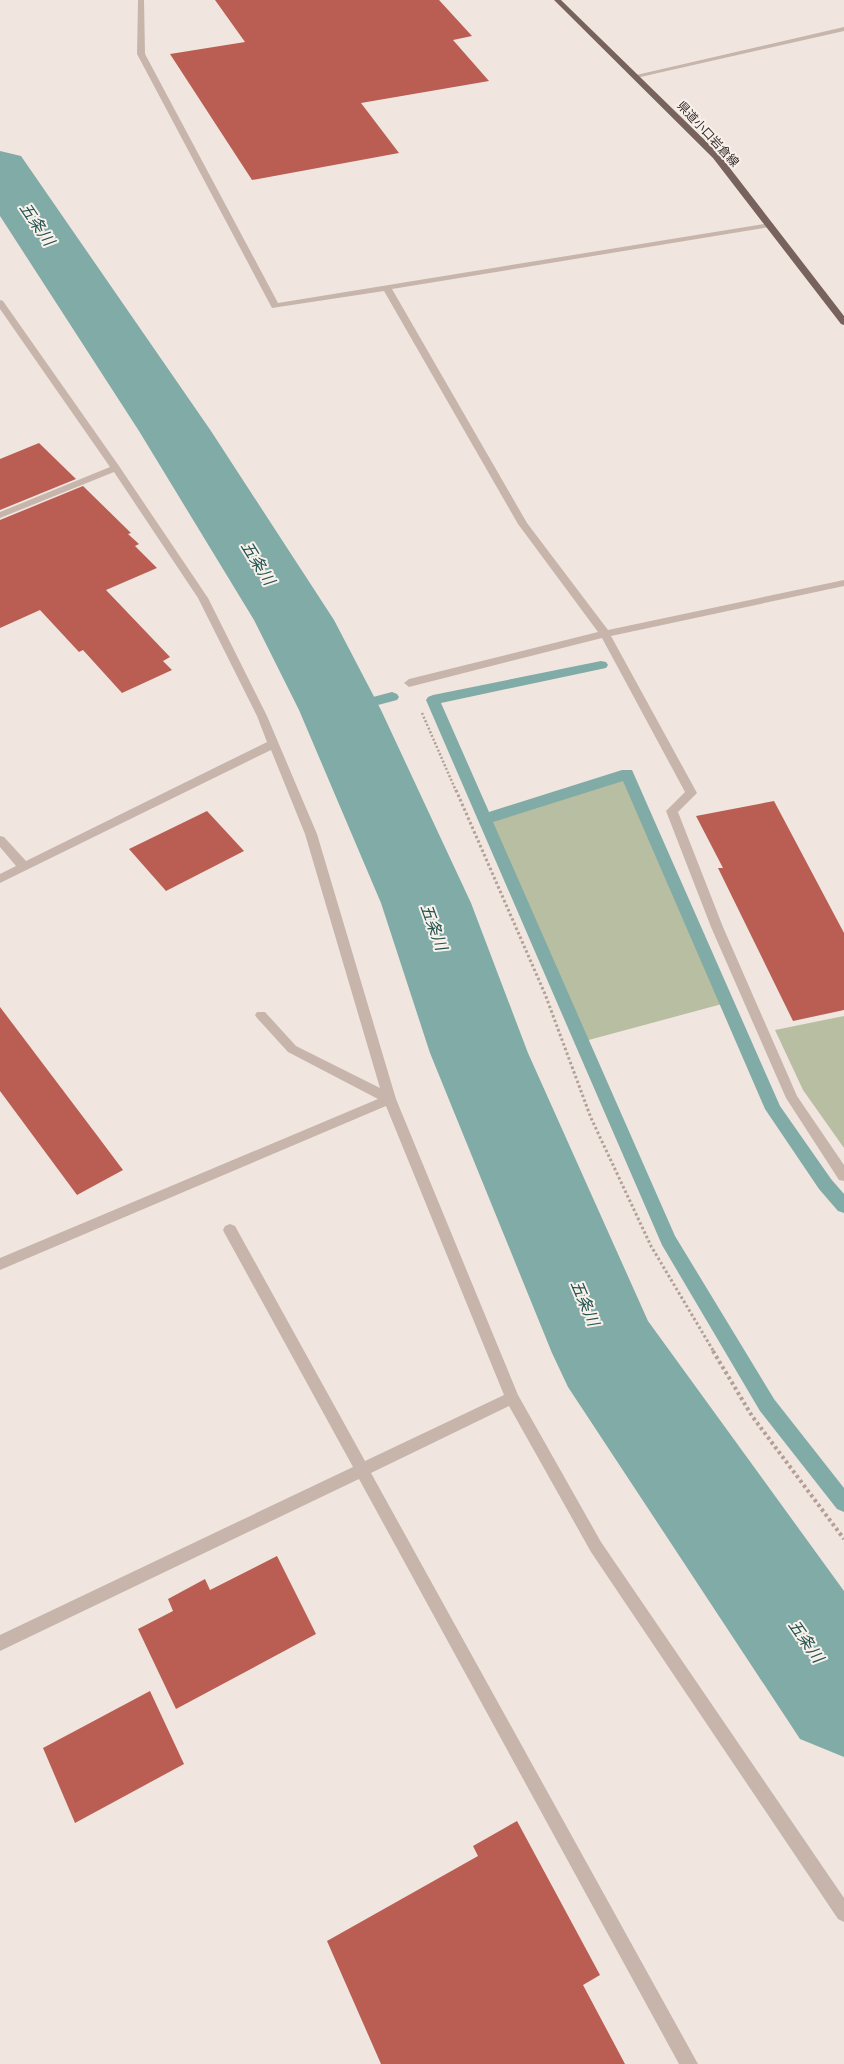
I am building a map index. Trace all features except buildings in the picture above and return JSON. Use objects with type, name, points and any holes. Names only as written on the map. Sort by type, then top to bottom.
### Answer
[{"type":"main road","name":"県道小口岩倉線","points":[[557,0],[716,156],[844,322]]},
{"type":"street","points":[[141,0],[141,54],[274,306],[770,225]]},
{"type":"street","points":[[636,76],[844,29]]},
{"type":"street","points":[[386,287],[522,524],[605,634],[691,793],[672,811],[717,927],[792,1098],[844,1176]]},
{"type":"street","points":[[0,302],[116,468],[203,598],[262,716],[311,834],[390,1100],[512,1398],[596,1547],[844,1912]]},
{"type":"street","points":[[0,515],[116,468]]},
{"type":"street","points":[[409,683],[605,634],[844,583]]},
{"type":"street","points":[[0,879],[273,744]]},
{"type":"street","points":[[0,840],[24,867]]},
{"type":"street","points":[[261,1015],[292,1049],[390,1100]]},
{"type":"street","points":[[0,1264],[390,1100]]},
{"type":"street","points":[[230,1230],[689,2064]]},
{"type":"street","points":[[0,1643],[512,1398]]},
{"type":"path","points":[[409,683],[545,994],[591,1118],[652,1246],[752,1416],[844,1539]]},
{"type":"green space","points":[[625,778],[722,1004],[585,1041],[491,822]]},
{"type":"green space","points":[[844,1016],[844,1148],[803,1090],[775,1030]]},
{"type":"waterway","name":"五条川","points":[[0,169],[175,431],[294,620],[340,710],[426,903],[479,1053],[607,1353],[844,1695]]},
{"type":"waterway","points":[[601,665],[433,700],[668,1240],[767,1405],[844,1503]]},
{"type":"waterway","points":[[340,710],[392,697]]},
{"type":"waterway","points":[[485,819],[627,774],[773,1109],[825,1184],[844,1206]]}]
